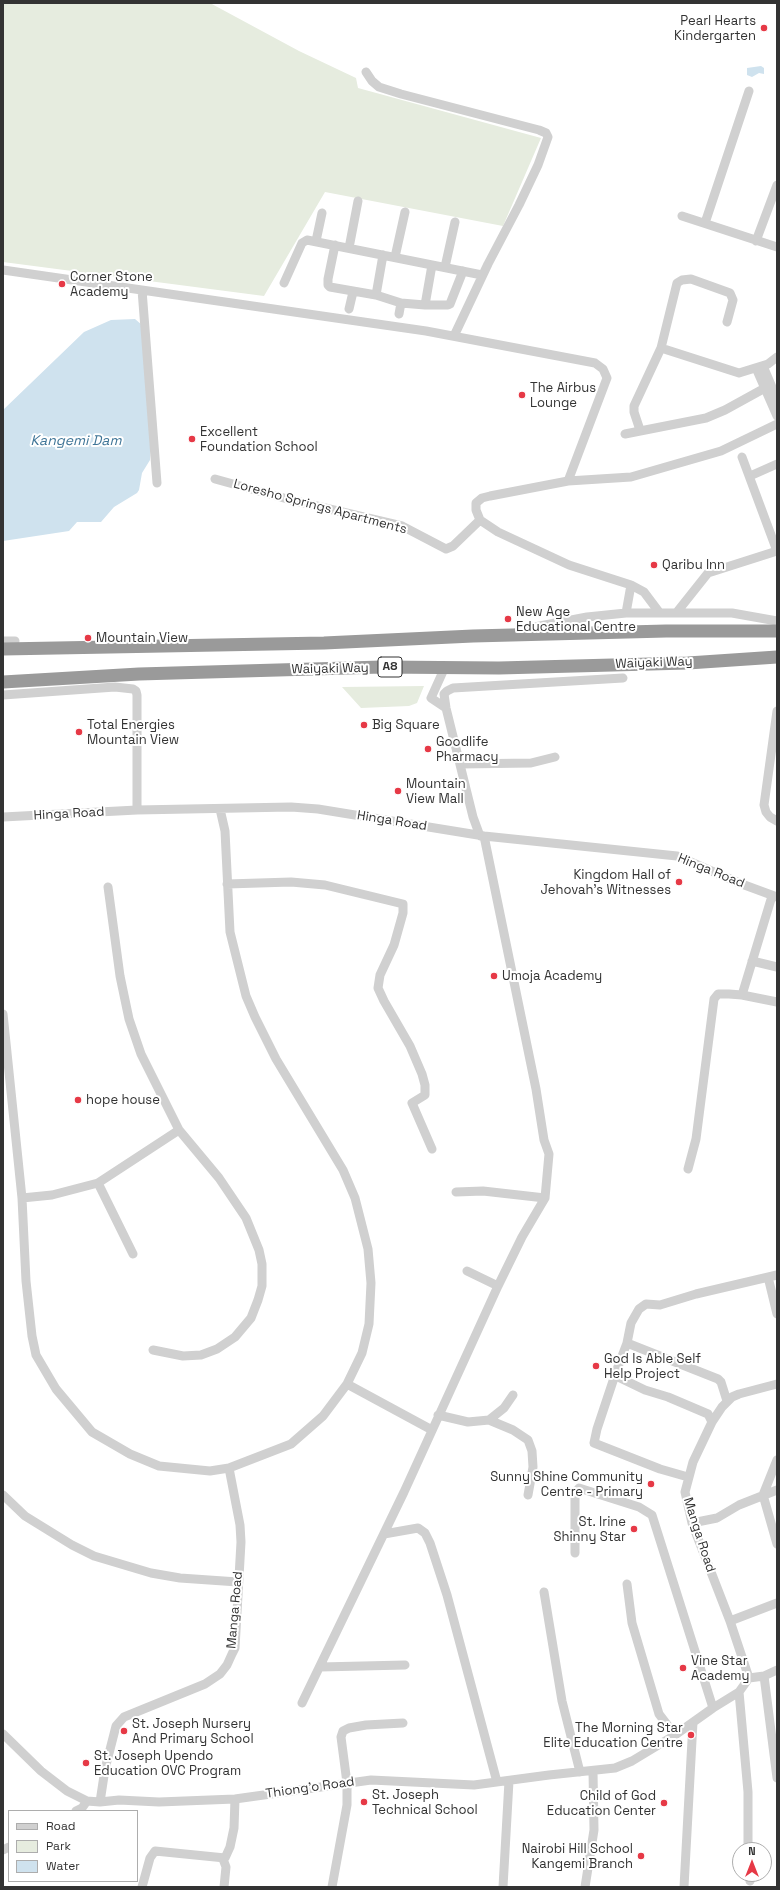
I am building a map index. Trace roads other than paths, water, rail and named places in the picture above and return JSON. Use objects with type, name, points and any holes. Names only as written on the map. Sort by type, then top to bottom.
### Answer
[{"type":"highway","name":"Waiyaki Way","points":[[3,649],[324,643],[473,636],[666,631],[777,631]]},
{"type":"highway","name":"Waiyaki Way","points":[[3,682],[115,681],[445,667],[499,668],[688,663],[777,656]]},
{"type":"street","points":[[366,72],[372,81],[379,86],[401,94],[539,130],[546,133],[548,137],[538,165],[519,205],[482,275],[454,336]]},
{"type":"street","points":[[705,223],[748,91]]},
{"type":"street","points":[[756,240],[773,207],[777,185]]},
{"type":"street","points":[[349,248],[358,201]]},
{"type":"street","points":[[395,257],[405,212]]},
{"type":"street","points":[[316,241],[322,214]]},
{"type":"street","points":[[682,216],[777,247]]},
{"type":"street","points":[[445,268],[455,222]]},
{"type":"street","points":[[284,283],[304,241],[316,241],[482,275]]},
{"type":"street","points":[[335,245],[328,285],[330,287],[401,302],[425,305],[450,304],[462,271]]},
{"type":"street","points":[[376,296],[383,255]]},
{"type":"street","points":[[425,305],[432,265]]},
{"type":"street","points":[[3,270],[454,336],[595,363],[603,369],[607,378],[568,481]]},
{"type":"street","points":[[640,430],[634,412],[634,406],[661,348],[678,283],[682,280],[692,279],[730,293],[734,300],[727,322]]},
{"type":"street","points":[[142,290],[157,483]]},
{"type":"street","points":[[349,309],[353,292]]},
{"type":"street","points":[[399,314],[401,302]]},
{"type":"street","points":[[661,348],[735,373],[743,373],[773,362],[777,356]]},
{"type":"street","points":[[760,367],[773,393],[777,416]]},
{"type":"street","points":[[625,434],[706,418],[773,393]]},
{"type":"street","points":[[659,612],[644,592],[631,584],[569,565],[498,532],[480,520],[475,506],[482,498],[568,481],[631,477],[721,451],[777,424]]},
{"type":"street","points":[[676,612],[708,573],[777,551],[742,457]]},
{"type":"street","points":[[750,476],[777,464]]},
{"type":"street","name":"Loresho Springs Apartments","points":[[215,480],[291,500],[402,526],[446,550],[453,546],[480,520]]},
{"type":"street","points":[[626,613],[631,584]]},
{"type":"street","points":[[473,636],[587,617],[626,613],[738,613],[777,621]]},
{"type":"street","points":[[3,641],[15,641]]},
{"type":"street","points":[[302,1703],[384,1534],[498,1286],[522,1237],[544,1198],[549,1154],[544,1140],[482,836],[473,817],[446,708],[444,694],[447,690],[445,667]]},
{"type":"street","points":[[445,667],[431,698],[446,708]]},
{"type":"street","points":[[447,690],[452,688],[623,678]]},
{"type":"street","points":[[3,695],[115,681],[133,689],[137,695],[137,810]]},
{"type":"street","points":[[777,711],[764,805],[766,812],[770,817],[777,821]]},
{"type":"street","points":[[460,764],[531,763],[555,757]]},
{"type":"street","name":"Hinga Road","points":[[3,817],[137,810],[291,807],[318,809],[482,836],[677,856],[775,896]]},
{"type":"street","points":[[3,1014],[7,1084],[22,1198],[26,1281],[32,1336],[36,1355],[56,1389],[92,1432],[130,1454],[159,1466],[210,1471],[229,1468],[291,1444],[323,1416],[347,1384],[362,1353],[369,1324],[370,1283],[368,1249],[355,1198],[343,1170],[276,1059],[255,1017],[240,974],[230,932],[225,831],[220,809]]},
{"type":"street","points":[[227,884],[291,882],[325,885],[403,904],[403,913],[394,945],[380,975],[378,988],[410,1046],[422,1074],[425,1085],[425,1095],[412,1103],[432,1149]]},
{"type":"street","points":[[108,887],[116,958],[129,1019],[141,1054],[179,1130],[219,1178],[246,1218],[259,1250],[262,1269],[262,1286],[251,1318],[235,1336],[217,1349],[201,1355],[183,1356],[153,1350]]},
{"type":"street","points":[[742,995],[752,961],[775,896]]},
{"type":"street","points":[[752,961],[777,967]]},
{"type":"street","points":[[688,1169],[696,1139],[714,999],[718,994],[728,994],[742,995],[777,1002]]},
{"type":"street","points":[[22,1198],[52,1195],[98,1183],[179,1130]]},
{"type":"street","points":[[98,1183],[133,1254]]},
{"type":"street","points":[[456,1192],[482,1191],[544,1198]]},
{"type":"street","points":[[467,1271],[498,1286]]},
{"type":"street","points":[[688,1477],[660,1469],[594,1443],[597,1429],[627,1343],[632,1323],[639,1309],[646,1304],[660,1305],[696,1294],[772,1276],[777,1314]]},
{"type":"street","points":[[627,1343],[718,1379],[721,1382],[727,1401]]},
{"type":"street","points":[[616,1372],[618,1377],[622,1380],[708,1414],[712,1422]]},
{"type":"street","points":[[347,1384],[432,1430]]},
{"type":"street","name":"Manga Road","points":[[749,1678],[730,1621],[692,1523],[685,1492],[693,1462],[716,1413],[727,1401],[739,1394],[777,1384]]},
{"type":"street","points":[[489,1420],[504,1408],[513,1395]]},
{"type":"street","points":[[438,1415],[468,1422],[489,1420],[514,1430],[528,1440],[532,1451],[533,1467],[528,1495]]},
{"type":"street","points":[[777,1460],[763,1495],[777,1544]]},
{"type":"street","name":"Manga Road","points":[[100,1802],[105,1769],[116,1726],[124,1717],[205,1684],[220,1674],[227,1665],[235,1648],[241,1542],[229,1468]]},
{"type":"street","points":[[576,1554],[575,1493],[579,1488],[639,1507],[652,1515],[713,1708]]},
{"type":"street","points":[[692,1523],[717,1518],[739,1505],[777,1490]]},
{"type":"street","points":[[3,1495],[25,1516],[72,1545],[94,1556],[151,1573],[180,1578],[238,1582]]},
{"type":"street","points":[[384,1534],[418,1528],[425,1533],[430,1543],[446,1595],[497,1782]]},
{"type":"street","points":[[626,1584],[632,1622],[659,1714],[675,1735]]},
{"type":"street","points":[[544,1592],[562,1701],[580,1772]]},
{"type":"street","points":[[730,1621],[777,1603]]},
{"type":"street","points":[[320,1667],[405,1665]]},
{"type":"street","points":[[749,1678],[764,1676],[777,1670]]},
{"type":"street","points":[[764,1676],[777,1778]]},
{"type":"street","name":"Thiong'o Road","points":[[3,1734],[41,1771],[67,1791],[87,1801],[100,1802],[119,1800],[159,1802],[235,1798],[371,1780],[474,1785],[615,1768],[632,1761],[675,1735],[713,1708],[739,1692],[749,1678]]},
{"type":"street","points":[[739,1692],[748,1792],[748,1842]]},
{"type":"street","points":[[684,1887],[693,1722]]},
{"type":"street","points":[[332,1887],[347,1805],[347,1783],[341,1737],[343,1731],[349,1728],[366,1725],[403,1724]]},
{"type":"street","points":[[585,1887],[594,1830],[593,1770]]},
{"type":"street","points":[[503,1887],[509,1781]]},
{"type":"street","points":[[222,1859],[228,1853],[232,1838],[235,1819],[235,1798]]},
{"type":"street","points":[[78,1810],[82,1808],[87,1801]]},
{"type":"street","points":[[142,1887],[150,1858],[155,1851],[222,1859]]},
{"type":"street","points":[[222,1859],[226,1867],[224,1887]]},
{"type":"water","points":[[761,66],[764,68],[764,74],[759,73],[752,77],[747,75],[747,68]]},
{"type":"water","name":"Kangemi Dam","points":[[135,319],[142,325],[151,423],[150,460],[142,473],[139,490],[137,493],[114,507],[101,522],[77,522],[69,531],[3,541],[3,410],[84,332],[111,320]]},
{"type":"place","name":"Pearl Hearts Kindergarten","points":[[764,28]]},
{"type":"place","name":"Corner Stone Academy","points":[[62,284]]},
{"type":"place","name":"The Airbus Lounge","points":[[522,395]]},
{"type":"place","name":"Excellent Foundation School","points":[[192,439]]},
{"type":"place","name":"Qaribu Inn","points":[[654,565]]},
{"type":"place","name":"New Age Educational Centre","points":[[508,619]]},
{"type":"place","name":"Mountain View","points":[[88,638]]},
{"type":"place","name":"Big Square","points":[[364,725]]},
{"type":"place","name":"Total Energies Mountain View","points":[[79,732]]},
{"type":"place","name":"Goodlife Pharmacy","points":[[428,749]]},
{"type":"place","name":"Mountain View Mall","points":[[398,791]]},
{"type":"place","name":"Kingdom Hall of Jehovah's Witnesses","points":[[679,882]]},
{"type":"place","name":"Umoja Academy","points":[[494,976]]},
{"type":"place","name":"hope house","points":[[78,1100]]},
{"type":"place","name":"God Is Able Self Help Project","points":[[596,1366]]},
{"type":"place","name":"Sunny Shine Community Centre - Primary","points":[[651,1484]]},
{"type":"place","name":"St. Irine Shinny Star","points":[[634,1529]]},
{"type":"place","name":"Vine Star Academy","points":[[683,1668]]},
{"type":"place","name":"St. Joseph Nursery And Primary School","points":[[124,1731]]},
{"type":"place","name":"The Morning Star Elite Education Centre","points":[[691,1735]]},
{"type":"place","name":"St. Joseph Upendo Education OVC Program","points":[[86,1763]]},
{"type":"place","name":"St. Joseph Technical School","points":[[364,1802]]},
{"type":"place","name":"Child of God Education Center","points":[[664,1803]]},
{"type":"place","name":"Nairobi Hill School Kangemi Branch","points":[[641,1856]]}]
